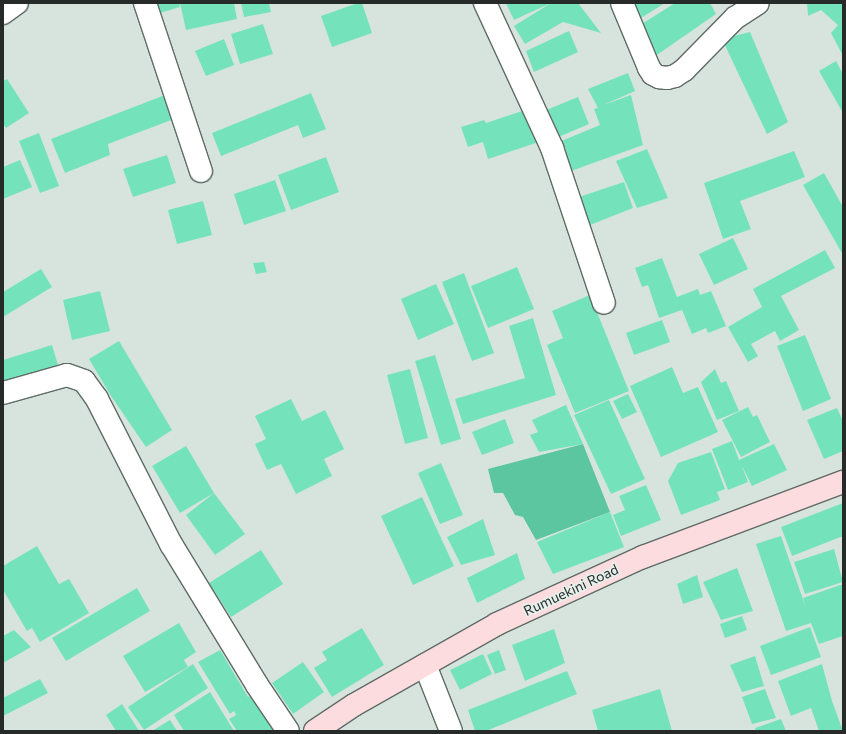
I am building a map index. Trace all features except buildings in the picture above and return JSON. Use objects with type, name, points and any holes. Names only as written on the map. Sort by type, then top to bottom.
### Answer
[{"type":"street","points":[[3,13],[17,3]]},
{"type":"street","points":[[145,3],[201,171]]},
{"type":"street","points":[[485,3],[552,148],[604,303]]},
{"type":"street","points":[[622,3],[648,68],[652,74],[667,78],[675,76],[684,70],[735,18],[758,3]]},
{"type":"street","points":[[3,393],[67,376],[84,381],[97,399],[171,544],[257,686],[288,731]]},
{"type":"street","name":"Rumuekini Road","points":[[315,731],[354,705],[497,624],[643,557],[843,482]]},
{"type":"street","points":[[426,665],[451,731]]},
{"type":"green space","points":[[583,444],[610,512],[536,540],[523,517],[515,515],[503,493],[494,493],[488,469]]}]
